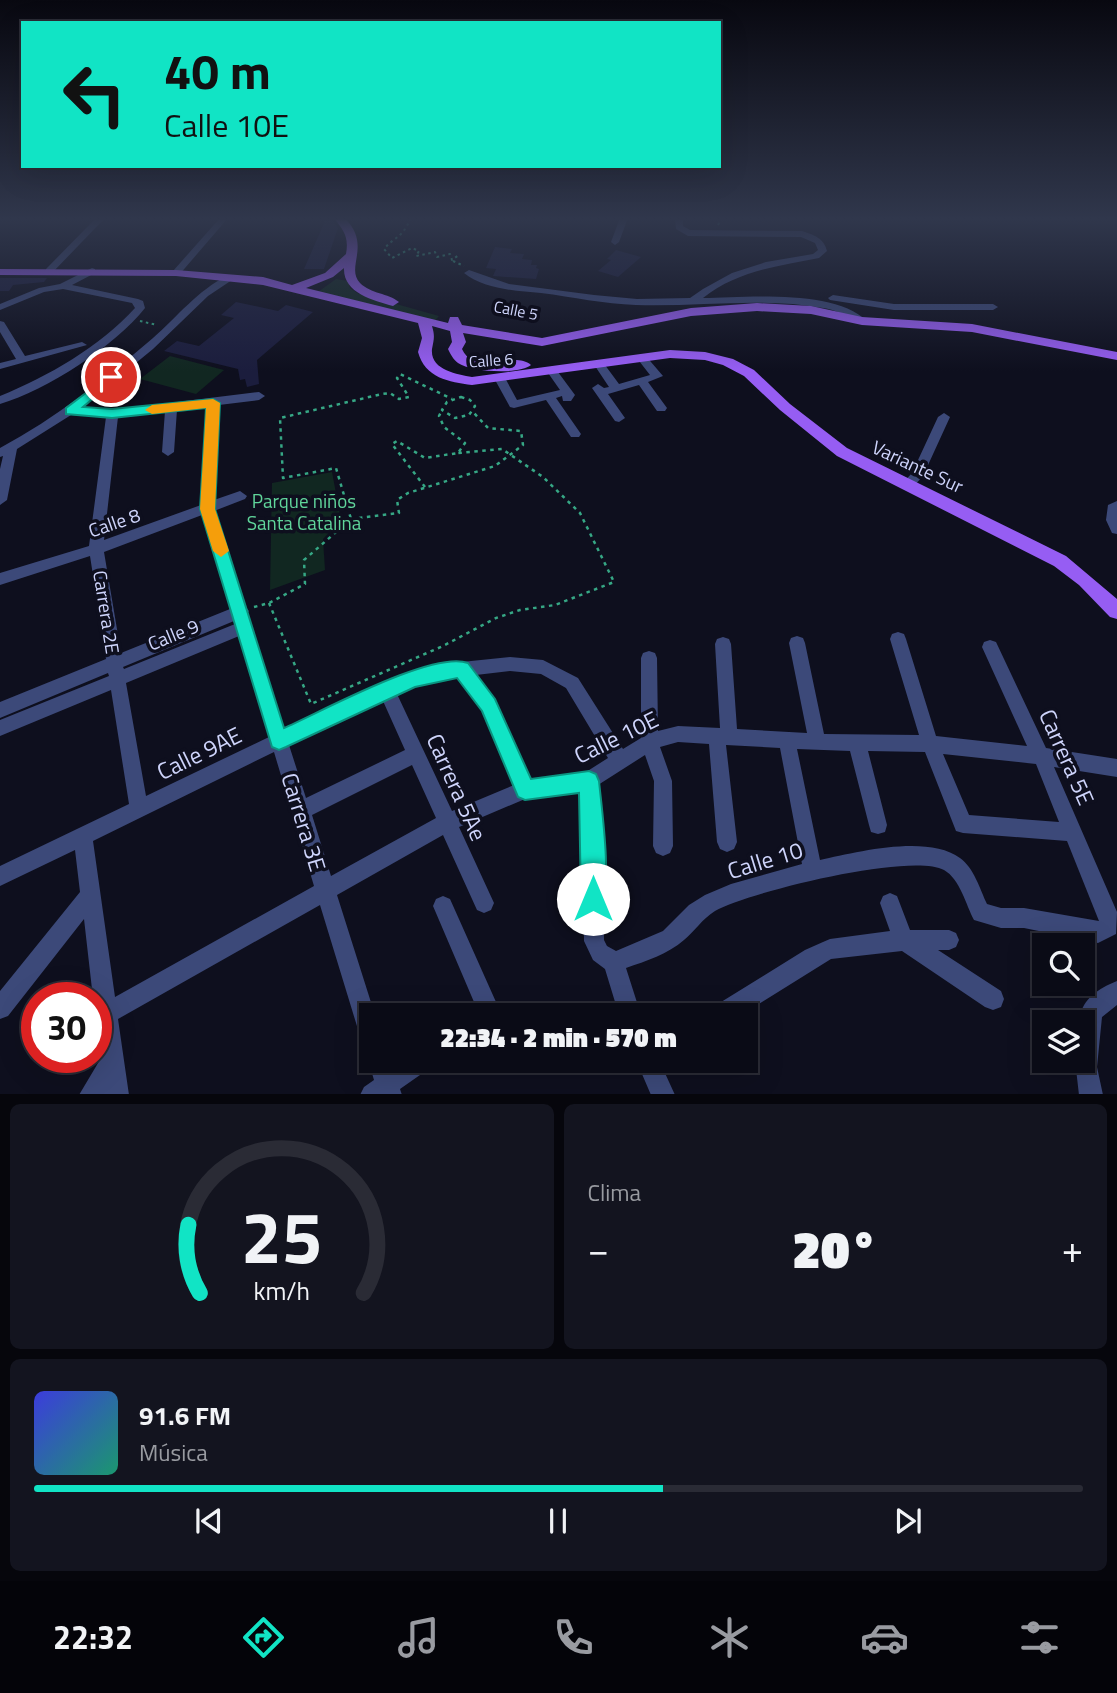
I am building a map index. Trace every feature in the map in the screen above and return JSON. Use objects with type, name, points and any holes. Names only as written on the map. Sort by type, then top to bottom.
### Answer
[{"type":"main road","points":[[294,288],[329,275],[336,269]]},
{"type":"main road","points":[[347,269],[351,279],[361,290],[456,328]]},
{"type":"main road","points":[[0,272],[176,273],[230,278],[294,288],[456,328]]},
{"type":"main road","points":[[582,334],[715,309],[788,308],[862,321],[972,328],[1117,356]]},
{"type":"main road","name":"Calle 6","points":[[424,321],[429,338],[426,358],[436,371],[453,378],[472,381],[641,357],[682,353],[705,356]]},
{"type":"main road","name":"Calle 5","points":[[456,328],[476,321],[538,333],[582,334]]},
{"type":"main road","name":"Calle 6","points":[[456,328],[456,356],[470,365],[593,364]]},
{"type":"main road","name":"Calle 6","points":[[429,338],[456,328],[542,342],[582,334]]},
{"type":"main road","name":"Variante Sur","points":[[705,356],[728,362],[749,373],[785,407],[842,452],[1060,561],[1085,580],[1117,611]]},
{"type":"street","points":[[176,273],[179,269]]},
{"type":"street","points":[[693,301],[700,292],[752,269]]},
{"type":"street","points":[[0,306],[42,290],[62,286],[92,271]]},
{"type":"street","points":[[469,273],[495,285],[616,301],[750,300],[808,303],[852,311],[862,321]]},
{"type":"street","points":[[0,500],[6,450],[71,411],[171,327],[203,293],[230,278]]},
{"type":"street","points":[[0,400],[34,384],[104,342],[131,320],[140,308],[139,303],[62,286]]},
{"type":"street","points":[[693,301],[709,297],[773,293],[810,294],[894,307],[993,307]]},
{"type":"street","points":[[0,324],[22,360]]},
{"type":"street","points":[[0,366],[82,345]]},
{"type":"street","points":[[619,418],[598,391],[642,382],[657,376],[641,357]]},
{"type":"street","points":[[593,364],[615,386]]},
{"type":"street","points":[[500,378],[514,404],[568,394],[551,370]]},
{"type":"street","points":[[642,382],[661,408]]},
{"type":"street","points":[[71,411],[112,414],[259,396]]},
{"type":"street","points":[[551,399],[575,434]]},
{"type":"street","name":"Carrera 3E","points":[[213,403],[207,509],[361,1003]]},
{"type":"street","points":[[168,452],[171,407]]},
{"type":"street","name":"Carrera 2E","points":[[112,414],[96,549],[139,810]]},
{"type":"street","points":[[907,485],[917,476],[944,417]]},
{"type":"street","name":"Calle 8","points":[[0,579],[96,549],[240,496]]},
{"type":"street","points":[[1117,506],[1113,508],[1113,520],[1117,529]]},
{"type":"street","name":"Calle 9","points":[[0,710],[116,671],[243,619]]},
{"type":"street","points":[[898,639],[930,744],[963,824],[1073,832]]},
{"type":"street","points":[[797,643],[817,742]]},
{"type":"street","points":[[723,644],[727,842]]},
{"type":"street","name":"Carrera 5E","points":[[949,860],[962,873],[981,913],[1001,918],[1024,918],[1098,933],[1109,927],[1109,917],[1041,756],[990,647]]},
{"type":"street","points":[[649,658],[650,742],[663,781],[663,846]]},
{"type":"street","name":"Calle 9AE","points":[[0,876],[412,679],[442,671],[510,664],[543,667],[572,682],[620,761]]},
{"type":"street","points":[[462,669],[489,705],[525,790]]},
{"type":"street","name":"Calle 9","points":[[0,728],[116,671]]},
{"type":"street","name":"Carrera 5Ae","points":[[387,691],[484,903]]},
{"type":"street","name":"Calle 10E","points":[[112,1010],[446,823],[525,790],[589,781],[650,742],[678,734],[787,741],[930,744],[1041,756],[1117,768]]},
{"type":"street","points":[[787,741],[813,871]]},
{"type":"street","points":[[857,743],[878,825]]},
{"type":"street","points":[[300,811],[415,754]]},
{"type":"street","points":[[589,781],[594,941],[600,953],[614,962],[626,1003]]},
{"type":"street","points":[[83,838],[103,982]]},
{"type":"street","name":"Calle 10","points":[[614,962],[664,942],[678,932],[691,914],[714,901],[836,864],[932,856],[949,860]]},
{"type":"street","points":[[0,1008],[91,894]]},
{"type":"street","points":[[890,903],[904,940],[993,999]]},
{"type":"street","points":[[443,906],[483,1003]]},
{"type":"street","points":[[740,1003],[813,957],[831,949],[904,940],[949,940]]},
{"type":"street","points":[[1091,1094],[1086,1067],[1091,1011],[1117,992]]},
{"type":"street","points":[[112,1052],[117,1094]]},
{"type":"street","points":[[91,1094],[113,1060]]},
{"type":"street","points":[[380,1073],[382,1091]]},
{"type":"street","points":[[382,1091],[405,1073]]},
{"type":"street","points":[[653,1073],[663,1094]]},
{"type":"path","points":[[131,320],[171,327]]},
{"type":"path","points":[[351,519],[336,468],[283,478],[280,418],[382,394],[404,399],[409,397],[397,378],[400,374],[452,399],[470,400],[475,406],[473,412],[465,418],[452,418],[442,410]]},
{"type":"path","points":[[452,399],[444,404],[439,416],[444,427],[464,443],[458,453]]},
{"type":"path","points":[[243,619],[305,584],[304,560],[331,533],[351,519],[398,513],[397,500],[425,487],[495,466],[523,445],[521,431],[496,430],[485,426],[473,412]]},
{"type":"path","points":[[269,603],[311,704],[443,646],[496,618],[520,610],[555,605],[614,582],[580,513],[543,477],[502,449],[425,457],[397,441],[391,444],[425,487]]},
{"type":"green space","points":[[336,279],[348,281],[350,288],[357,293],[439,316],[434,322],[318,292]]},
{"type":"green space","points":[[170,356],[224,370],[196,394],[140,379]]},
{"type":"green space","name":"Parque niños Santa Catalina","points":[[332,472],[341,520],[323,539],[325,570],[270,590],[272,483]]},
{"type":"building","points":[[496,269],[539,269],[536,279],[493,276]]},
{"type":"building","points":[[600,269],[627,269],[618,277],[598,271]]},
{"type":"building","points":[[0,278],[47,278],[44,282],[13,285],[9,291],[0,291]]},
{"type":"building","points":[[236,302],[278,311],[286,305],[313,312],[257,360],[259,384],[247,387],[245,379],[240,380],[238,369],[164,351],[177,341],[199,346],[234,318],[221,315]]},
{"type":"slow traffic","points":[[152,410],[213,403],[207,509],[221,551]]},
{"type":"route","points":[[111,377],[71,411],[112,414],[213,403],[207,509],[279,741],[412,679],[462,669],[489,705],[525,790],[589,781],[593,899]]}]
